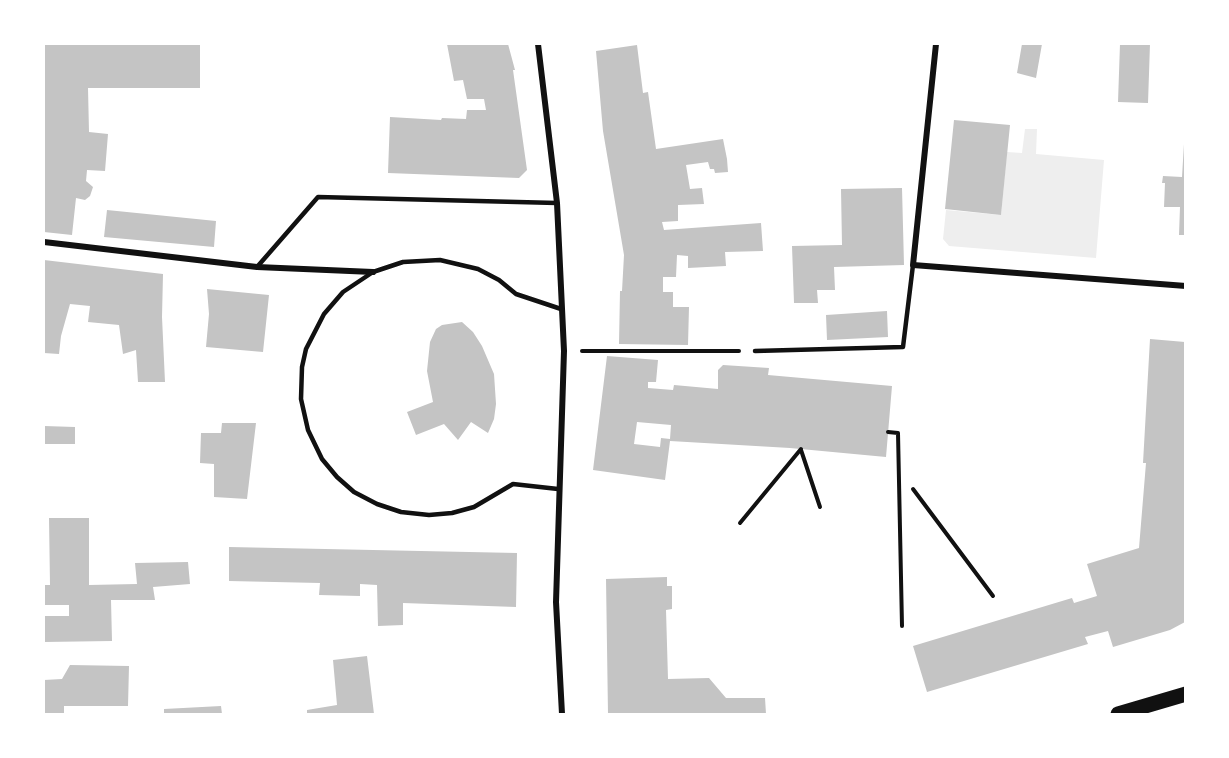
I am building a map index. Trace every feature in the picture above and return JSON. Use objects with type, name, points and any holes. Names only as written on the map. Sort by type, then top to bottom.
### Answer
[{"type":"main road","points":[[1118,714],[1185,694]]},
{"type":"street","points":[[538,44],[557,203],[564,351],[556,602],[562,714]]},
{"type":"street","points":[[936,44],[913,266],[1185,286]]},
{"type":"street","points":[[44,242],[257,267],[373,272]]},
{"type":"lane","points":[[257,267],[318,197],[557,203]]},
{"type":"lane","points":[[558,489],[513,484],[474,507],[452,513],[429,515],[401,512],[377,504],[354,492],[322,459],[308,430],[301,399],[302,367],[306,349],[324,314],[343,292],[373,272],[403,262],[440,260],[478,269],[498,280],[516,294],[561,309]]},
{"type":"lane","points":[[755,351],[903,347],[913,266]]},
{"type":"path","points":[[564,351],[755,351]]},
{"type":"path","points":[[888,432],[898,433],[902,626]]},
{"type":"path","points":[[740,523],[801,449],[820,507]]},
{"type":"path","points":[[913,489],[993,596]]},
{"type":"shaded area","points":[[1025,129],[1037,129],[1036,154],[1104,160],[1096,258],[949,246],[943,239],[946,210],[1001,215],[1007,152],[1022,153]]},
{"type":"building","points":[[44,44],[200,44],[200,88],[88,88],[89,132],[108,134],[105,171],[87,170],[86,181],[93,187],[90,196],[85,200],[76,198],[72,235],[44,232]]},
{"type":"building","points":[[447,44],[508,44],[515,70],[513,70],[527,170],[519,178],[388,173],[390,117],[466,119],[467,110],[486,110],[484,99],[467,99],[463,80],[454,81]]},
{"type":"building","points":[[1022,44],[1042,44],[1036,78],[1017,73]]},
{"type":"building","points":[[1120,44],[1150,44],[1148,103],[1118,102]]},
{"type":"building","points":[[637,45],[643,93],[648,92],[656,149],[723,139],[727,159],[728,172],[715,173],[714,169],[710,169],[708,162],[686,165],[690,189],[702,188],[704,204],[678,205],[678,221],[662,222],[664,230],[761,223],[763,251],[725,252],[726,266],[688,268],[688,256],[677,255],[676,277],[663,277],[663,292],[673,292],[673,307],[689,307],[688,345],[619,344],[620,291],[622,291],[624,255],[603,131],[596,51]]},
{"type":"building","points":[[954,120],[1010,125],[1001,215],[945,209]]},
{"type":"building","points":[[1184,144],[1185,235],[1179,235],[1180,207],[1164,207],[1165,183],[1162,183],[1163,176],[1182,177]]},
{"type":"building","points":[[902,188],[904,265],[834,267],[835,290],[817,290],[818,303],[794,303],[792,246],[842,245],[841,189]]},
{"type":"building","points":[[107,210],[216,221],[214,247],[104,237]]},
{"type":"building","points":[[44,260],[163,274],[165,382],[138,382],[136,350],[123,354],[119,325],[88,322],[90,306],[70,304],[61,336],[59,354],[44,353]]},
{"type":"building","points":[[207,289],[269,295],[263,352],[206,347],[209,314]]},
{"type":"building","points":[[887,311],[888,337],[827,340],[826,315]]},
{"type":"building","points":[[462,322],[473,332],[482,346],[494,374],[496,404],[494,419],[488,433],[471,422],[458,440],[444,424],[416,435],[407,412],[433,402],[427,371],[430,342],[436,329],[442,325]]},
{"type":"building","points":[[1150,339],[1185,342],[1185,622],[1170,630],[1113,647],[1108,631],[1085,637],[1088,644],[927,692],[913,646],[1072,598],[1074,603],[1097,596],[1087,564],[1139,548],[1146,463],[1143,463]]},
{"type":"building","points":[[607,356],[658,360],[656,382],[648,382],[648,388],[673,390],[674,385],[718,389],[718,370],[723,365],[769,368],[768,375],[892,386],[886,457],[790,448],[670,441],[665,480],[593,470]],"holes":[[[637,422],[671,425],[670,439],[661,438],[660,447],[634,444]]]},
{"type":"building","points":[[222,423],[256,423],[247,499],[214,497],[214,464],[200,463],[201,433],[221,433]]},
{"type":"building","points":[[44,426],[75,427],[75,444],[44,444]]},
{"type":"building","points":[[49,518],[89,518],[89,585],[137,584],[135,563],[188,562],[190,584],[153,587],[155,600],[111,600],[112,641],[44,642],[44,616],[69,616],[69,605],[44,605],[44,585],[50,585]]},
{"type":"building","points":[[229,547],[517,553],[516,607],[403,603],[403,625],[378,626],[377,585],[360,584],[360,596],[319,595],[320,583],[229,581]]},
{"type":"building","points":[[667,577],[667,586],[672,586],[672,609],[666,610],[668,679],[709,678],[726,698],[765,698],[766,714],[608,714],[606,579]]},
{"type":"building","points":[[367,656],[374,714],[307,714],[307,710],[337,705],[333,660]]},
{"type":"building","points":[[70,665],[129,666],[128,706],[64,706],[64,714],[44,714],[44,680],[62,679]]},
{"type":"building","points":[[221,706],[222,714],[164,714],[164,709]]}]
